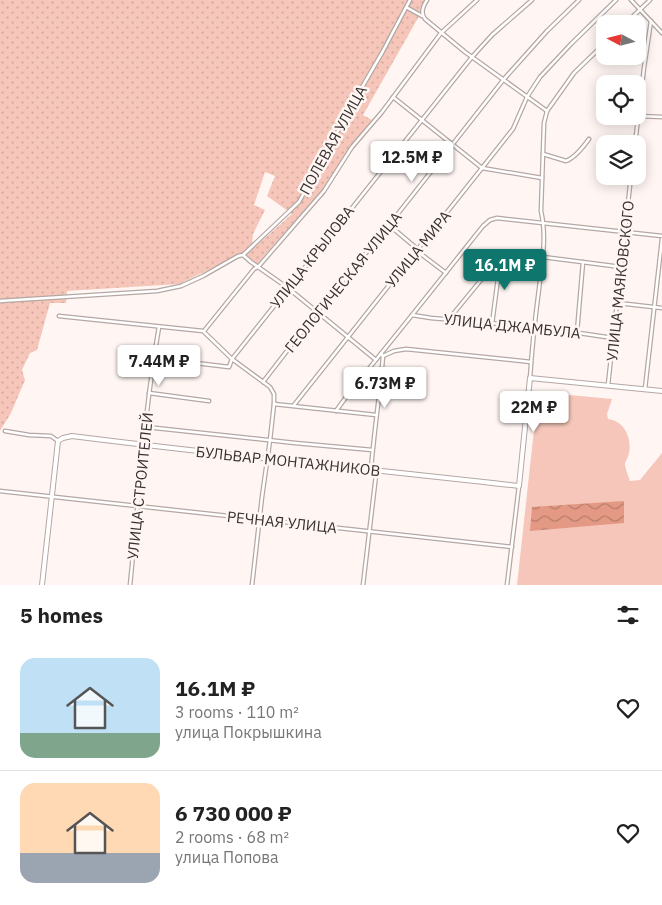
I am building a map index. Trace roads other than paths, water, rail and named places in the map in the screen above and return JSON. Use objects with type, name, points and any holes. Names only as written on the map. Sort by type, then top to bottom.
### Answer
[{"type":"street","name":"ПОЛЕВАЯ УЛИЦА","points":[[0,301],[157,291],[181,286],[243,255],[299,202],[410,0]]},
{"type":"street","points":[[422,16],[427,0]]},
{"type":"street","points":[[204,331],[254,269],[258,267],[324,191],[352,147],[441,33],[478,0]]},
{"type":"street","name":"УЛИЦА КРЫЛОВА","points":[[232,359],[472,57],[492,35],[532,0]]},
{"type":"street","name":"ГЕОЛОГИЧЕСКАЯ УЛИЦА","points":[[263,382],[504,80],[547,31],[580,0]]},
{"type":"street","name":"УЛИЦА МИРА","points":[[294,405],[513,129],[527,97],[540,77],[616,0]]},
{"type":"street","points":[[631,0],[662,33]]},
{"type":"street","points":[[634,15],[650,0]]},
{"type":"street","points":[[406,7],[422,16],[472,57],[547,111]]},
{"type":"street","points":[[643,75],[651,21]]},
{"type":"street","points":[[507,585],[544,238],[544,223],[541,211],[544,123],[547,111],[574,73],[596,52]]},
{"type":"street","points":[[393,96],[482,168],[542,178]]},
{"type":"street","points":[[646,116],[662,118]]},
{"type":"street","points":[[543,154],[566,161],[570,160],[589,139]]},
{"type":"street","name":"УЛИЦА МАЯКОВСКОГО","points":[[608,385],[630,185]]},
{"type":"street","points":[[336,411],[483,226],[490,220],[498,218],[662,238],[645,389]]},
{"type":"street","points":[[389,225],[415,247],[416,250],[446,273]]},
{"type":"street","points":[[449,319],[504,252],[621,267]]},
{"type":"street","points":[[243,255],[288,288],[376,360]]},
{"type":"street","points":[[492,324],[500,263],[499,257]]},
{"type":"street","points":[[577,332],[583,262]]},
{"type":"street","points":[[618,303],[662,308]]},
{"type":"street","name":"УЛИЦА ДЖАМБУЛА","points":[[412,315],[577,332],[613,338]]},
{"type":"street","points":[[58,316],[204,331],[232,359],[270,387],[274,394],[274,404],[252,585]]},
{"type":"street","name":"УЛИЦА СТРОИТЕЛЕЙ","points":[[130,585],[149,393],[159,327]]},
{"type":"street","points":[[382,355],[406,350],[531,362]]},
{"type":"street","points":[[363,585],[376,475],[371,469],[382,355]]},
{"type":"street","points":[[154,358],[229,367],[232,359]]},
{"type":"street","points":[[530,378],[662,391]]},
{"type":"street","points":[[149,393],[209,401]]},
{"type":"street","points":[[274,404],[376,414]]},
{"type":"street","points":[[146,427],[372,450]]},
{"type":"street","points":[[5,431],[51,436],[58,441],[42,585]]},
{"type":"street","name":"БУЛЬВАР МОНТАЖНИКОВ","points":[[58,441],[72,436],[519,486]]},
{"type":"street","name":"РЕЧНАЯ УЛИЦА","points":[[0,491],[512,547]]},
{"type":"water","points":[[624,501],[624,523],[530,531],[532,507]]}]
